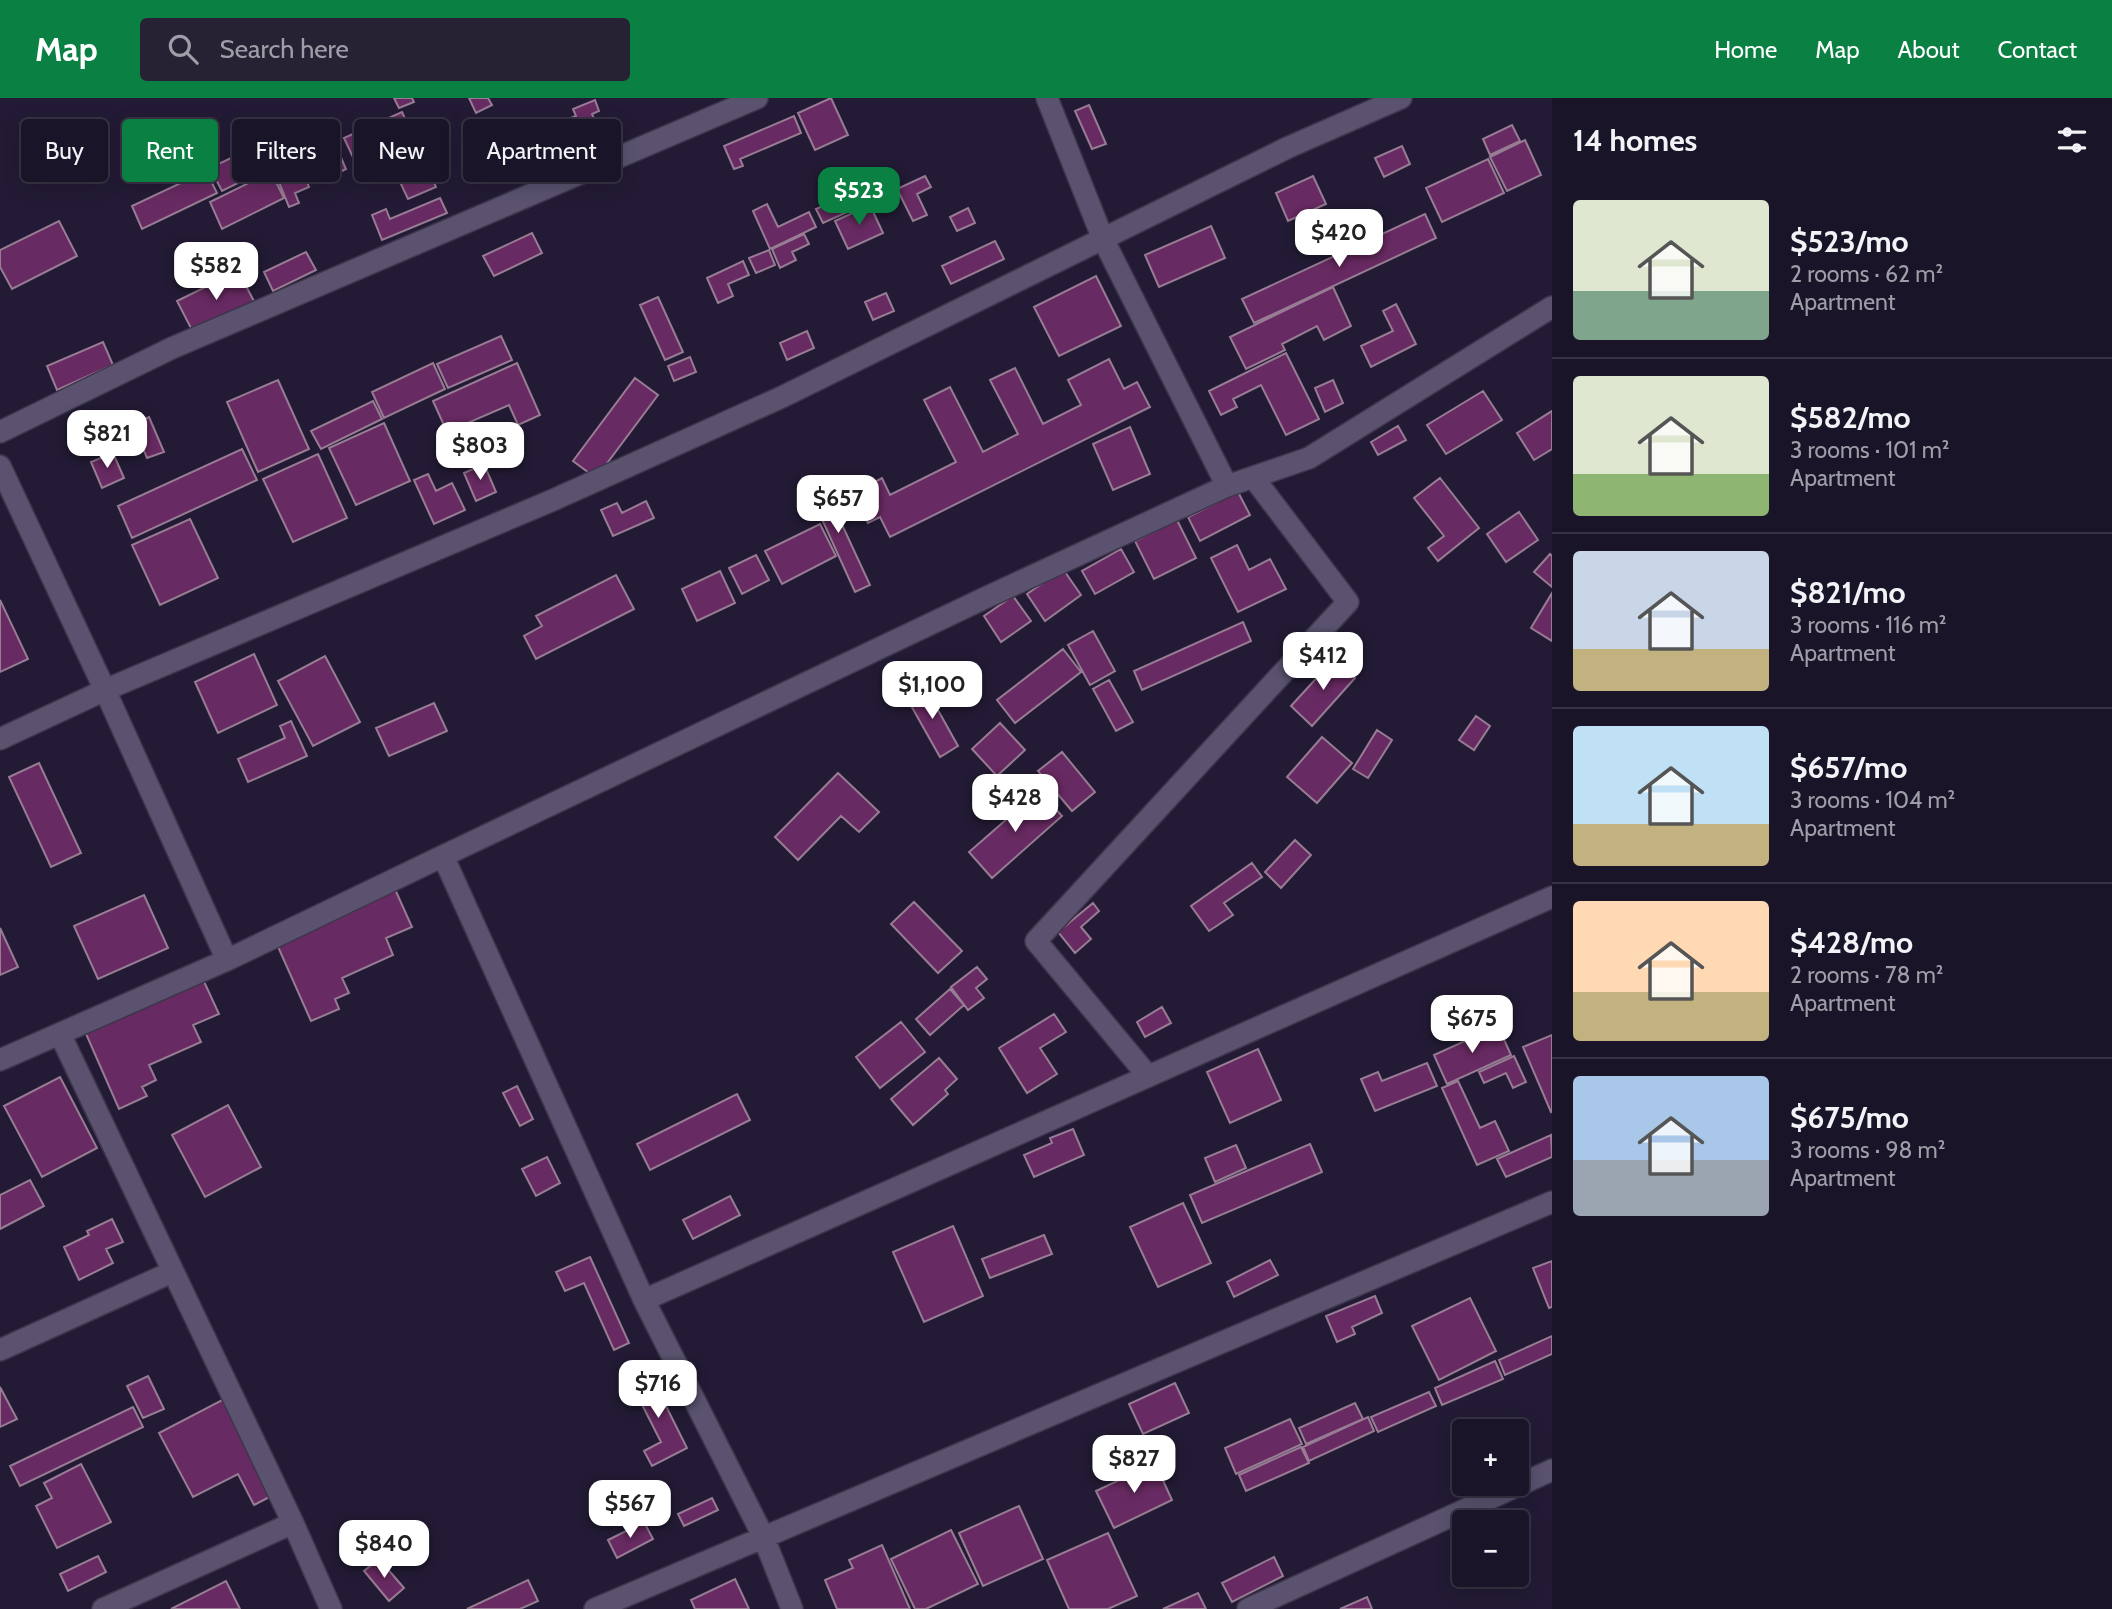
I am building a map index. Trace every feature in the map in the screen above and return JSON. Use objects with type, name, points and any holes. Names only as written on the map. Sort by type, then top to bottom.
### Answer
[{"type":"street","points":[[0,432],[172,348],[757,98]]},
{"type":"street","points":[[1047,98],[1103,239],[1227,486]]},
{"type":"street","points":[[0,739],[105,690],[553,499],[782,397],[1289,147],[1401,98]]},
{"type":"street","points":[[0,1060],[227,960],[975,603],[1227,486],[1309,458],[1552,307]]},
{"type":"street","points":[[0,466],[227,960]]},
{"type":"street","points":[[1148,1076],[1036,941],[1348,602],[1253,477]]},
{"type":"street","points":[[443,856],[644,1300],[763,1536],[792,1609]]},
{"type":"street","points":[[644,1300],[1552,897]]},
{"type":"street","points":[[60,1034],[293,1523],[331,1609]]},
{"type":"street","points":[[596,1609],[1552,1202]]},
{"type":"street","points":[[0,1350],[172,1272]]},
{"type":"street","points":[[1248,1609],[1552,1470]]},
{"type":"street","points":[[103,1609],[293,1523]]},
{"type":"building","points":[[394,98],[412,98],[414,102],[399,108]]},
{"type":"building","points":[[469,98],[488,98],[492,105],[476,113]]},
{"type":"building","points":[[831,98],[848,135],[815,150],[798,113]]},
{"type":"building","points":[[595,100],[599,111],[592,114],[594,119],[568,119],[576,116],[573,109]]},
{"type":"building","points":[[1089,105],[1106,144],[1092,149],[1075,111]]},
{"type":"building","points":[[402,112],[405,119],[386,119]]},
{"type":"building","points":[[794,116],[801,133],[740,159],[743,166],[734,169],[724,146]]},
{"type":"building","points":[[1512,125],[1520,141],[1490,155],[1483,139]]},
{"type":"building","points":[[354,134],[354,160],[344,138]]},
{"type":"building","points":[[1525,140],[1541,175],[1507,191],[1490,157]]},
{"type":"building","points":[[1402,146],[1410,164],[1384,177],[1375,158]]},
{"type":"building","points":[[340,155],[346,169],[340,172]]},
{"type":"building","points":[[232,157],[232,182],[240,182],[222,191],[217,182],[218,164]]},
{"type":"building","points":[[1488,159],[1504,193],[1442,222],[1426,188]]},
{"type":"building","points":[[925,176],[931,187],[917,194],[927,215],[913,221],[897,189]]},
{"type":"building","points":[[1313,176],[1326,204],[1288,221],[1276,193]]},
{"type":"building","points":[[183,182],[212,182],[217,193],[142,229],[132,206]]},
{"type":"building","points":[[251,182],[276,182],[284,198],[222,229],[210,202]]},
{"type":"building","points":[[279,182],[307,182],[309,187],[295,193],[299,203],[289,207]]},
{"type":"building","points":[[400,182],[434,182],[436,187],[408,199]]},
{"type":"building","points":[[848,195],[854,209],[823,223],[816,209]]},
{"type":"building","points":[[440,198],[447,213],[382,240],[372,215],[386,209],[390,219]]},
{"type":"building","points":[[767,204],[778,227],[809,212],[816,227],[770,249],[753,211]]},
{"type":"building","points":[[870,205],[883,233],[848,249],[835,221]]},
{"type":"building","points":[[968,208],[975,223],[957,231],[950,217]]},
{"type":"building","points":[[1425,214],[1436,238],[1254,323],[1242,299]]},
{"type":"building","points":[[59,221],[77,256],[12,289],[0,267],[0,250]]},
{"type":"building","points":[[1211,226],[1225,258],[1159,287],[1145,255]]},
{"type":"building","points":[[532,233],[542,253],[494,276],[483,256]]},
{"type":"building","points":[[804,234],[809,244],[792,252],[796,260],[780,268],[772,249]]},
{"type":"building","points":[[995,241],[1004,259],[951,284],[942,266]]},
{"type":"building","points":[[769,250],[775,265],[756,273],[749,258]]},
{"type":"building","points":[[306,252],[316,270],[273,291],[264,272]]},
{"type":"building","points":[[743,261],[749,275],[728,284],[733,296],[718,303],[707,278]]},
{"type":"building","points":[[238,271],[255,303],[194,334],[177,301]]},
{"type":"building","points":[[1096,276],[1121,326],[1059,356],[1034,307]]},
{"type":"building","points":[[1333,287],[1351,326],[1324,340],[1317,326],[1282,344],[1285,350],[1246,369],[1230,337]]},
{"type":"building","points":[[886,293],[894,311],[873,320],[865,302]]},
{"type":"building","points":[[658,297],[683,352],[665,360],[640,305]]},
{"type":"building","points":[[1396,304],[1416,344],[1371,367],[1361,346],[1393,331],[1383,311]]},
{"type":"building","points":[[807,331],[814,348],[787,360],[780,343]]},
{"type":"building","points":[[501,336],[512,360],[448,388],[437,364]]},
{"type":"building","points":[[103,342],[113,365],[57,390],[47,366]]},
{"type":"building","points":[[1286,353],[1319,419],[1286,435],[1261,385],[1233,399],[1237,407],[1221,415],[1209,391]]},
{"type":"building","points":[[690,357],[696,372],[674,381],[668,366]]},
{"type":"building","points":[[1109,359],[1124,389],[1137,382],[1150,407],[890,537],[880,517],[868,523],[853,493],[882,478],[890,495],[956,462],[924,400],[950,387],[983,452],[1018,434],[990,380],[1015,368],[1043,424],[1081,405],[1068,380]]},
{"type":"building","points":[[433,363],[445,389],[384,418],[372,392]]},
{"type":"building","points":[[517,363],[540,415],[518,425],[509,405],[447,432],[433,401]]},
{"type":"building","points":[[635,378],[658,395],[596,478],[573,461]]},
{"type":"building","points":[[278,380],[309,449],[258,472],[227,402]]},
{"type":"building","points":[[1333,380],[1343,403],[1325,412],[1315,388]]},
{"type":"building","points":[[1483,391],[1502,420],[1446,454],[1427,425]]},
{"type":"building","points":[[373,401],[382,419],[321,449],[311,431]]},
{"type":"building","points":[[1552,411],[1552,449],[1534,460],[1517,433]]},
{"type":"building","points":[[149,417],[164,452],[147,458],[133,424]]},
{"type":"building","points":[[384,423],[410,481],[356,505],[329,448]]},
{"type":"building","points":[[1398,426],[1406,440],[1378,455],[1371,442]]},
{"type":"building","points":[[1130,427],[1150,474],[1113,490],[1093,444]]},
{"type":"building","points":[[242,449],[257,480],[132,538],[118,506]]},
{"type":"building","points":[[113,453],[124,478],[102,488],[91,462]]},
{"type":"building","points":[[318,454],[347,518],[293,542],[263,479]]},
{"type":"building","points":[[484,464],[496,492],[476,501],[464,473]]},
{"type":"building","points":[[428,474],[436,491],[452,483],[465,510],[434,524],[414,480]]},
{"type":"building","points":[[820,477],[870,585],[855,592],[806,484]]},
{"type":"building","points":[[1440,478],[1479,528],[1438,561],[1428,548],[1444,536],[1414,498]]},
{"type":"building","points":[[1238,492],[1250,515],[1200,541],[1188,517]]},
{"type":"building","points":[[646,501],[654,518],[613,536],[601,510],[617,503],[622,513]]},
{"type":"building","points":[[1519,512],[1538,540],[1506,562],[1487,534]]},
{"type":"building","points":[[190,519],[218,578],[160,605],[132,545]]},
{"type":"building","points":[[1177,520],[1196,558],[1154,579],[1135,541]]},
{"type":"building","points":[[820,524],[836,556],[782,584],[765,551]]},
{"type":"building","points":[[1237,545],[1249,570],[1270,559],[1286,589],[1238,612],[1211,558]]},
{"type":"building","points":[[1121,549],[1134,572],[1095,594],[1082,571]]},
{"type":"building","points":[[1550,554],[1552,556],[1552,587],[1534,572]]},
{"type":"building","points":[[756,555],[769,580],[742,594],[729,568]]},
{"type":"building","points":[[1063,569],[1081,595],[1045,621],[1027,594]]},
{"type":"building","points":[[720,571],[735,603],[697,621],[682,589]]},
{"type":"building","points":[[616,575],[634,609],[536,659],[524,636],[542,626],[536,616]]},
{"type":"building","points":[[1552,593],[1552,641],[1531,628]]},
{"type":"building","points":[[1013,596],[1031,621],[1001,642],[984,616]]},
{"type":"building","points":[[0,600],[28,659],[0,672]]},
{"type":"building","points":[[1243,622],[1251,641],[1142,690],[1134,671]]},
{"type":"building","points":[[1093,631],[1115,671],[1090,685],[1068,645]]},
{"type":"building","points":[[1063,649],[1081,672],[1015,723],[997,700]]},
{"type":"building","points":[[254,654],[277,705],[218,733],[195,682]]},
{"type":"building","points":[[325,656],[360,722],[313,746],[278,681]]},
{"type":"building","points":[[1334,659],[1355,678],[1312,726],[1291,706]]},
{"type":"building","points":[[1109,680],[1133,722],[1116,731],[1093,689]]},
{"type":"building","points":[[924,685],[958,746],[940,757],[905,695]]},
{"type":"building","points":[[434,703],[447,731],[389,756],[376,728]]},
{"type":"building","points":[[1476,716],[1490,726],[1474,750],[1459,740]]},
{"type":"building","points":[[291,721],[307,756],[248,782],[238,759],[285,738],[280,726]]},
{"type":"building","points":[[1000,723],[1025,750],[997,776],[972,749]]},
{"type":"building","points":[[1377,730],[1392,740],[1368,778],[1353,769]]},
{"type":"building","points":[[1322,737],[1352,763],[1317,803],[1287,777]]},
{"type":"building","points":[[1062,752],[1095,792],[1072,811],[1038,771]]},
{"type":"building","points":[[39,763],[81,853],[51,867],[9,777]]},
{"type":"building","points":[[838,773],[879,812],[859,832],[841,816],[798,860],[775,837]]},
{"type":"building","points":[[1039,791],[1062,816],[992,878],[969,852]]},
{"type":"building","points":[[1295,840],[1311,855],[1281,888],[1265,872]]},
{"type":"building","points":[[1252,863],[1262,877],[1224,903],[1233,915],[1209,931],[1191,906]]},
{"type":"building","points":[[394,887],[412,927],[386,938],[393,955],[342,978],[349,993],[335,999],[339,1009],[311,1021],[275,940]]},
{"type":"building","points":[[144,895],[168,948],[98,979],[74,926]]},
{"type":"building","points":[[914,902],[962,951],[938,973],[891,924]]},
{"type":"building","points":[[1093,903],[1099,911],[1081,927],[1091,939],[1075,953],[1058,932]]},
{"type":"building","points":[[0,928],[18,967],[0,975]]},
{"type":"building","points":[[977,967],[987,979],[976,988],[984,998],[968,1010],[951,987]]},
{"type":"building","points":[[201,975],[219,1014],[193,1025],[201,1042],[149,1065],[156,1080],[142,1087],[147,1096],[119,1109],[83,1027]]},
{"type":"building","points":[[950,989],[964,1005],[930,1035],[916,1019]]},
{"type":"building","points":[[1162,1007],[1171,1023],[1145,1037],[1137,1022]]},
{"type":"building","points":[[1054,1014],[1066,1032],[1040,1048],[1057,1074],[1027,1093],[999,1048]]},
{"type":"building","points":[[901,1022],[925,1052],[880,1088],[856,1057]]},
{"type":"building","points":[[1498,1026],[1511,1055],[1447,1084],[1434,1055]]},
{"type":"building","points":[[1552,1035],[1552,1111],[1551,1112],[1523,1047]]},
{"type":"building","points":[[1258,1049],[1281,1100],[1230,1123],[1207,1072]]},
{"type":"building","points":[[1514,1056],[1526,1082],[1513,1088],[1506,1073],[1484,1083],[1479,1072]]},
{"type":"building","points":[[939,1058],[957,1079],[945,1090],[948,1094],[913,1125],[891,1099]]},
{"type":"building","points":[[1427,1063],[1437,1086],[1375,1111],[1361,1079],[1378,1072],[1382,1081]]},
{"type":"building","points":[[60,1077],[97,1148],[42,1177],[4,1106]]},
{"type":"building","points":[[1458,1081],[1480,1128],[1495,1121],[1509,1151],[1477,1165],[1442,1088]]},
{"type":"building","points":[[517,1086],[533,1119],[520,1126],[503,1093]]},
{"type":"building","points":[[737,1094],[750,1120],[650,1170],[637,1144]]},
{"type":"building","points":[[228,1105],[261,1167],[205,1197],[172,1135]]},
{"type":"building","points":[[1073,1129],[1084,1155],[1034,1177],[1024,1155],[1052,1143],[1050,1138]]},
{"type":"building","points":[[1551,1135],[1552,1157],[1506,1177],[1497,1159]]},
{"type":"building","points":[[1310,1144],[1322,1172],[1202,1223],[1190,1195]]},
{"type":"building","points":[[1236,1145],[1246,1168],[1215,1182],[1205,1158]]},
{"type":"building","points":[[547,1157],[560,1183],[536,1196],[522,1169]]},
{"type":"building","points":[[30,1180],[44,1206],[0,1229],[0,1195]]},
{"type":"building","points":[[730,1196],[740,1215],[693,1239],[683,1220]]},
{"type":"building","points":[[1183,1203],[1211,1263],[1158,1287],[1130,1227]]},
{"type":"building","points":[[112,1219],[123,1242],[106,1249],[113,1263],[79,1280],[64,1247],[89,1235],[87,1231]]},
{"type":"building","points":[[953,1226],[983,1296],[924,1322],[893,1252]]},
{"type":"building","points":[[1044,1235],[1052,1254],[990,1278],[982,1259]]},
{"type":"building","points":[[590,1257],[629,1343],[614,1350],[584,1283],[565,1291],[556,1272]]},
{"type":"building","points":[[1270,1260],[1278,1275],[1234,1297],[1227,1282]]},
{"type":"building","points":[[1552,1261],[1552,1307],[1549,1308],[1533,1268]]},
{"type":"building","points":[[1375,1296],[1382,1313],[1352,1327],[1355,1334],[1337,1342],[1326,1316]]},
{"type":"building","points":[[1470,1298],[1496,1351],[1439,1380],[1412,1326]]},
{"type":"building","points":[[1552,1336],[1552,1354],[1505,1375],[1499,1360]]},
{"type":"building","points":[[1495,1361],[1503,1379],[1442,1405],[1435,1388]]},
{"type":"building","points":[[648,1370],[687,1448],[652,1466],[644,1451],[661,1442],[629,1379]]},
{"type":"building","points":[[148,1376],[164,1409],[143,1418],[127,1386]]},
{"type":"building","points":[[1175,1383],[1189,1413],[1143,1434],[1129,1404]]},
{"type":"building","points":[[0,1387],[17,1419],[0,1427]]},
{"type":"building","points":[[1429,1392],[1436,1406],[1378,1432],[1371,1417]]},
{"type":"building","points":[[226,1398],[277,1493],[254,1505],[238,1474],[193,1497],[159,1433]]},
{"type":"building","points":[[1355,1403],[1363,1419],[1306,1444],[1299,1428]]},
{"type":"building","points":[[133,1407],[143,1427],[20,1486],[10,1466]]},
{"type":"building","points":[[1368,1417],[1374,1431],[1309,1461],[1303,1447]]},
{"type":"building","points":[[1290,1419],[1302,1444],[1236,1474],[1225,1448]]},
{"type":"building","points":[[1301,1447],[1309,1463],[1246,1491],[1239,1475]]},
{"type":"building","points":[[1155,1463],[1172,1500],[1114,1528],[1096,1491]]},
{"type":"building","points":[[81,1464],[111,1522],[57,1548],[36,1506],[52,1498],[44,1483]]},
{"type":"building","points":[[712,1498],[718,1510],[684,1526],[678,1514]]},
{"type":"building","points":[[1019,1506],[1043,1559],[983,1586],[959,1533]]},
{"type":"building","points":[[644,1522],[653,1539],[617,1558],[608,1540]]},
{"type":"building","points":[[951,1530],[978,1584],[926,1609],[915,1609],[891,1559]]},
{"type":"building","points":[[1108,1533],[1137,1596],[1108,1609],[1069,1609],[1047,1560]]},
{"type":"building","points":[[882,1545],[910,1609],[837,1609],[825,1580],[853,1568],[849,1560]]},
{"type":"building","points":[[98,1556],[106,1572],[68,1591],[60,1574]]},
{"type":"building","points":[[1274,1557],[1283,1576],[1232,1602],[1222,1583]]},
{"type":"building","points":[[379,1559],[404,1588],[389,1601],[364,1571]]},
{"type":"building","points":[[735,1579],[749,1609],[695,1609],[691,1600]]},
{"type":"building","points":[[528,1580],[538,1601],[520,1609],[467,1609]]},
{"type":"building","points":[[226,1581],[240,1609],[171,1609]]},
{"type":"building","points":[[1198,1593],[1206,1609],[1163,1609]]},
{"type":"building","points":[[1367,1597],[1372,1609],[1340,1609]]}]
